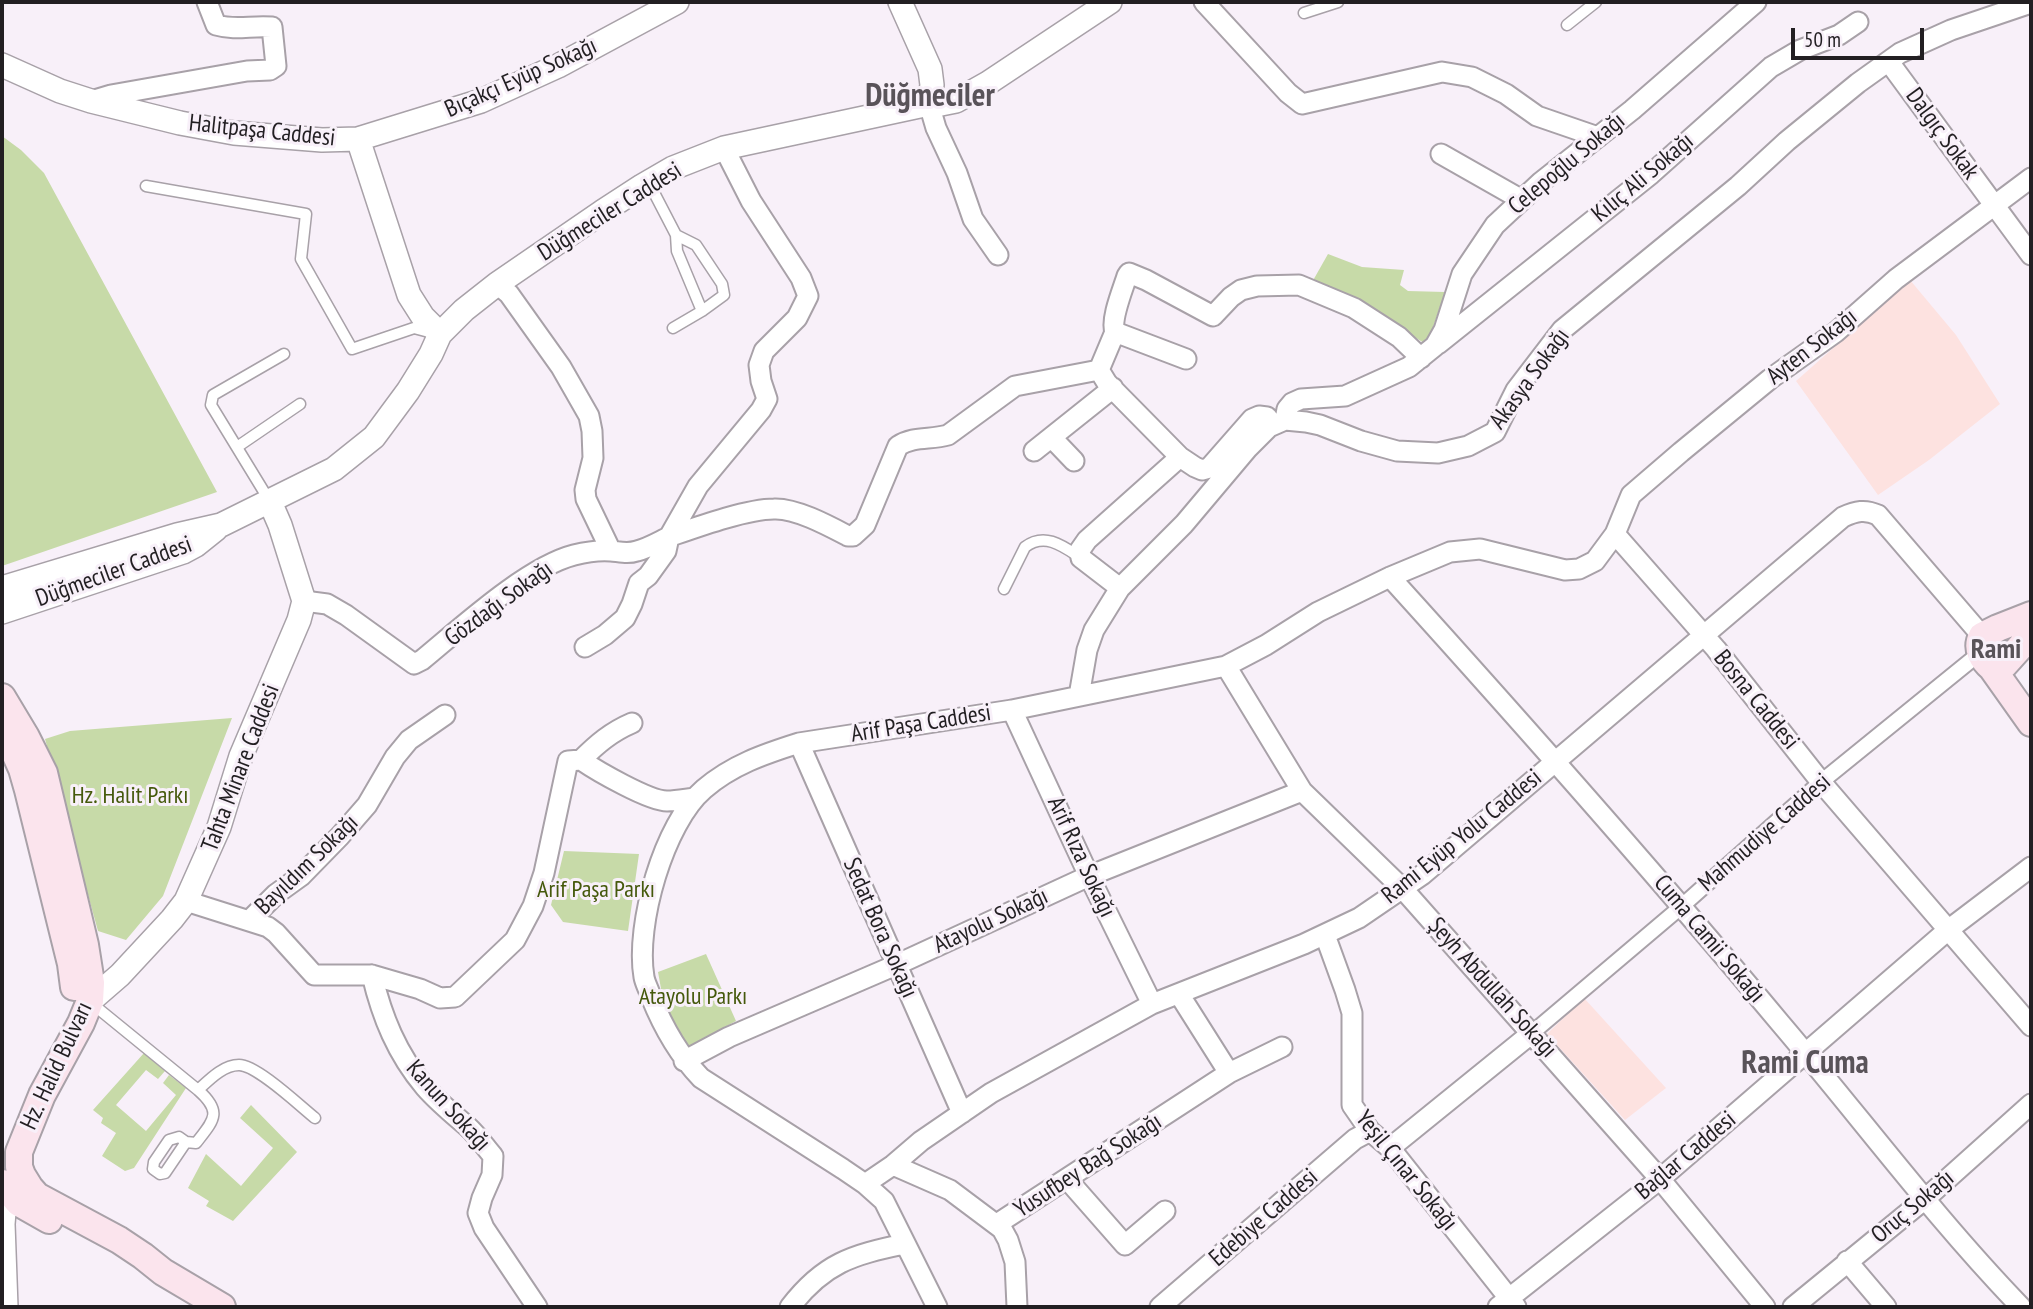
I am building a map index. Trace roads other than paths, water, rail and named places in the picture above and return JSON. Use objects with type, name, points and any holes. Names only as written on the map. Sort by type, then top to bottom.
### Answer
[{"type":"main road","points":[[2031,615],[1998,628],[1991,654],[2031,723]]},
{"type":"main road","points":[[1991,654],[2031,635]]},
{"type":"main road","points":[[1991,654],[2017,675],[2031,694]]},
{"type":"main road","name":"Hz. Halid Bulvarı","points":[[2,697],[44,774],[85,945],[91,984],[68,1016],[33,1082],[10,1152],[37,1196],[119,1240],[163,1272]]},
{"type":"main road","name":"Hz. Halid Bulvarı","points":[[2,729],[11,743],[28,790],[71,964],[82,998]]},
{"type":"main road","points":[[10,1152],[12,1181],[8,1191],[29,1209],[135,1263],[163,1272],[222,1307]]},
{"type":"street","points":[[91,101],[247,71],[270,70],[276,66],[272,27],[231,30],[216,25],[207,2]]},
{"type":"street","name":"Bıçakçı Eyüp Sokağı","points":[[358,139],[481,101],[558,66],[677,2]]},
{"type":"street","points":[[900,2],[930,68],[932,85],[929,104],[936,128],[957,173],[973,219],[998,255]]},
{"type":"street","name":"Düğmeciler Caddesi","points":[[2,589],[177,535],[221,525],[334,469],[374,437],[408,391],[440,334],[464,310],[497,284],[673,168],[724,148],[929,104],[956,101],[988,83],[1110,2]]},
{"type":"street","points":[[1204,2],[1288,93],[1302,104],[1442,72],[1472,76],[1506,94],[1537,116],[1598,137]]},
{"type":"street","name":"Celepoğlu Sokağı","points":[[1428,352],[1444,330],[1462,274],[1494,225],[1541,182],[1756,2]]},
{"type":"street","name":"Akasya Sokağı","points":[[1180,457],[1202,470],[1209,468],[1252,419],[1259,415],[1279,422],[1320,425],[1361,441],[1410,451],[1438,453],[1468,446],[1495,432],[1516,390],[1562,330],[1738,186],[1858,83],[1900,53],[1951,30],[2031,3]]},
{"type":"street","name":"Kılıç Ali Sokağı","points":[[1279,422],[1293,403],[1345,396],[1409,367],[1640,183],[1771,67],[1800,50],[1839,35],[1858,22]]},
{"type":"street","name":"Dalgıç Sokak","points":[[1889,62],[2031,254]]},
{"type":"street","name":"Halitpaşa Caddesi","points":[[2,65],[60,91],[180,123],[234,133],[322,140],[358,139],[408,295],[423,317],[440,334]]},
{"type":"street","points":[[584,648],[606,635],[625,618],[639,583],[648,576],[666,551],[669,537],[698,485],[761,410],[767,399],[761,381],[760,365],[764,351],[797,318],[808,296],[801,278],[751,201],[724,148]]},
{"type":"street","points":[[1441,154],[1522,200]]},
{"type":"street","name":"Ayten Sokağı","points":[[1615,534],[1631,495],[1681,452],[1770,379],[1836,332],[1896,279],[2031,178]]},
{"type":"street","points":[[1120,587],[1081,558],[1080,550],[1087,540],[1180,457],[1107,383],[1099,370],[1115,332],[1115,316],[1126,276],[1129,274],[1139,277],[1213,316],[1241,290],[1257,286],[1299,285],[1354,307],[1399,337],[1428,352]]},
{"type":"street","points":[[497,284],[509,294],[553,356],[589,416],[593,458],[585,490],[586,499],[611,551]]},
{"type":"street","points":[[1115,332],[1186,359]]},
{"type":"street","name":"Gözdağı Sokağı","points":[[304,601],[327,604],[336,609],[414,664],[531,575],[551,563],[573,555],[611,551],[636,552],[669,537],[747,513],[775,509],[794,513],[853,536],[865,525],[898,446],[906,441],[948,435],[1014,386],[1099,370]]},
{"type":"street","points":[[1034,451],[1113,388]]},
{"type":"street","points":[[1079,696],[1087,650],[1094,630],[1120,587],[1184,524],[1248,447],[1279,422]]},
{"type":"street","points":[[1052,438],[1074,461]]},
{"type":"street","points":[[270,502],[304,601]]},
{"type":"street","name":"Rami Eyüp Yolu Caddesi","points":[[865,1184],[991,1093],[1152,1004],[1325,935],[1359,918],[1403,889],[1843,517],[1866,510],[1878,515],[1991,654]]},
{"type":"street","name":"Düğmeciler Caddesi","points":[[2,612],[183,552],[221,525]]},
{"type":"street","name":"Arif Paşa Caddesi","points":[[865,1184],[701,1078],[684,1060],[660,1021],[644,978],[644,927],[662,857],[671,835],[695,797],[704,788],[735,766],[799,743],[1012,710],[1226,666],[1266,645],[1318,612],[1450,552],[1480,549],[1565,570],[1579,569],[1595,561],[1615,534]]},
{"type":"street","name":"Bosna Caddesi","points":[[1615,534],[1704,635],[1821,782],[2031,1026]]},
{"type":"street","name":"Cuma Camii Sokağı","points":[[1390,577],[1682,906],[1807,1054],[1924,1199],[2021,1307]]},
{"type":"street","name":"Tahta Minare Caddesi","points":[[82,998],[120,975],[186,901],[219,827],[241,756],[295,631],[304,601]]},
{"type":"street","name":"Mahmudiye Caddesi","points":[[1390,1148],[1682,906],[1821,782],[1991,654]]},
{"type":"street","name":"Şeyh Abdullah Sokağı","points":[[1226,666],[1302,791],[1403,889],[1660,1179],[1765,1307]]},
{"type":"street","name":"Arif Rıza Sokağı","points":[[1012,710],[1152,1004]]},
{"type":"street","name":"Bayıldım Sokağı","points":[[250,920],[276,894],[301,876],[341,836],[367,805],[408,740],[445,715]]},
{"type":"street","points":[[581,760],[599,742],[632,723]]},
{"type":"street","name":"Sedat Bora Sokağı","points":[[799,743],[961,1113]]},
{"type":"street","points":[[186,901],[250,920],[276,933],[314,975],[372,975],[420,989],[440,998],[455,997],[515,940],[533,906],[544,873],[568,761],[581,760],[602,775],[655,799],[665,801],[695,797]]},
{"type":"street","name":"Atayolu Sokağı","points":[[684,1060],[729,1037],[896,965],[1089,876],[1302,791]]},
{"type":"street","name":"Bağlar Caddesi","points":[[1508,1305],[1807,1054],[1948,930],[2031,867]]},
{"type":"street","name":"Yeşil Çınar Sokağı","points":[[1325,935],[1352,1013],[1352,1105],[1370,1131],[1390,1148],[1508,1305]]},
{"type":"street","name":"Kanun Sokağı","points":[[372,975],[380,1009],[406,1062],[425,1087],[471,1129],[493,1156],[492,1175],[478,1213],[484,1228],[537,1307]]},
{"type":"street","points":[[1179,994],[1229,1073]]},
{"type":"street","name":"Yusufbey Bağ Sokağı","points":[[893,1165],[950,1190],[997,1224],[1229,1073],[1282,1047]]},
{"type":"street","name":"Oruç Sokağı","points":[[1793,1307],[1924,1199],[2031,1104]]},
{"type":"street","name":"Edebiye Caddesi","points":[[1160,1307],[1355,1139],[1370,1131]]},
{"type":"street","points":[[1067,1179],[1125,1245],[1165,1211]]},
{"type":"street","points":[[865,1184],[884,1201],[937,1307]]},
{"type":"street","points":[[6,1307],[3,1224],[8,1191]]},
{"type":"street","points":[[997,1224],[1008,1240],[1014,1262],[1017,1307]]},
{"type":"street","points":[[790,1307],[806,1286],[830,1267],[870,1251],[904,1244]]},
{"type":"street","points":[[1847,1261],[1886,1307]]},
{"type":"lane","points":[[1304,13],[1338,2]]},
{"type":"lane","points":[[1567,25],[1596,2]]},
{"type":"lane","points":[[649,182],[676,235],[677,251],[702,311]]},
{"type":"lane","points":[[146,186],[306,214],[300,259],[352,349],[414,328],[440,334]]},
{"type":"lane","points":[[673,328],[723,295],[722,284],[696,245],[676,235]]},
{"type":"lane","points":[[270,502],[211,405],[213,395],[284,354]]},
{"type":"lane","points":[[237,447],[300,404]]},
{"type":"lane","points":[[1004,589],[1030,544],[1043,540],[1054,542],[1081,558]]},
{"type":"lane","points":[[82,998],[210,1101],[213,1107],[211,1124],[196,1143],[186,1142]]},
{"type":"lane","points":[[198,1090],[220,1071],[239,1065],[246,1066],[254,1068],[315,1118]]},
{"type":"district","name":"Düğmeciler","points":[[930,97]]},
{"type":"district","name":"Rami","points":[[1996,650]]},
{"type":"district","name":"Rami Cuma","points":[[1805,1064]]},
{"type":"park label","name":"Hz. Halit Parkı","points":[[130,796]]},
{"type":"park label","name":"Arif Paşa Parkı","points":[[596,890]]},
{"type":"park label","name":"Atayolu Parkı","points":[[693,997]]}]
